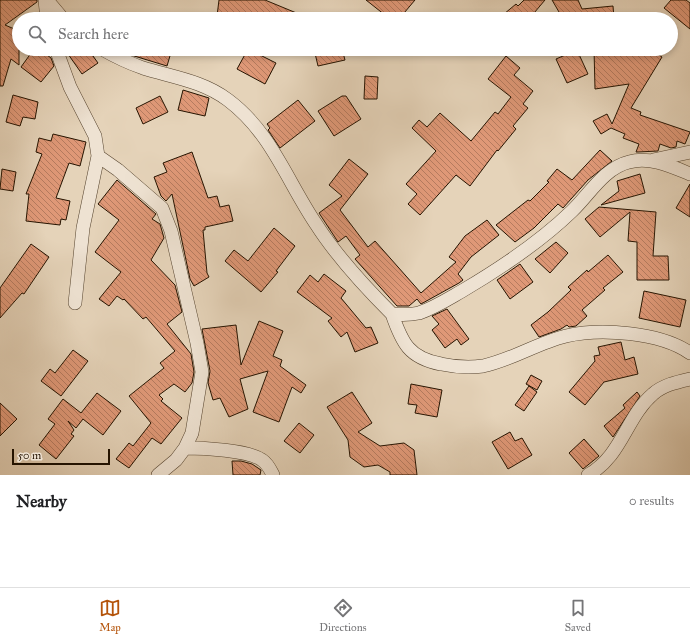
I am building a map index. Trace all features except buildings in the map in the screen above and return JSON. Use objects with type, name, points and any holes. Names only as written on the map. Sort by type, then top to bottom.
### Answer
[{"type":"street","points":[[46,0],[47,12]]},
{"type":"street","points":[[46,0],[57,12]]},
{"type":"street","points":[[59,56],[70,87],[95,136],[98,156],[82,228],[75,303]]},
{"type":"street","points":[[114,56],[144,68],[167,74],[206,88],[226,98],[252,120],[284,165],[303,204],[317,226],[355,275],[392,314],[403,341],[414,355],[424,360],[452,366],[483,366],[550,340],[568,336],[596,333],[648,337],[675,346],[690,353]]},
{"type":"street","points":[[648,161],[690,152]]},
{"type":"street","points":[[98,156],[118,170],[162,208],[171,231],[202,372],[192,433],[185,448],[176,460],[158,475]]},
{"type":"street","points":[[392,314],[408,315],[439,304],[510,260],[548,233],[573,211],[601,180],[620,165],[637,160],[648,161],[662,163],[690,174]]},
{"type":"street","points":[[588,475],[608,459],[640,408],[653,394],[674,383],[690,379]]},
{"type":"street","points":[[185,448],[209,448],[255,456],[269,466],[273,475]]}]
